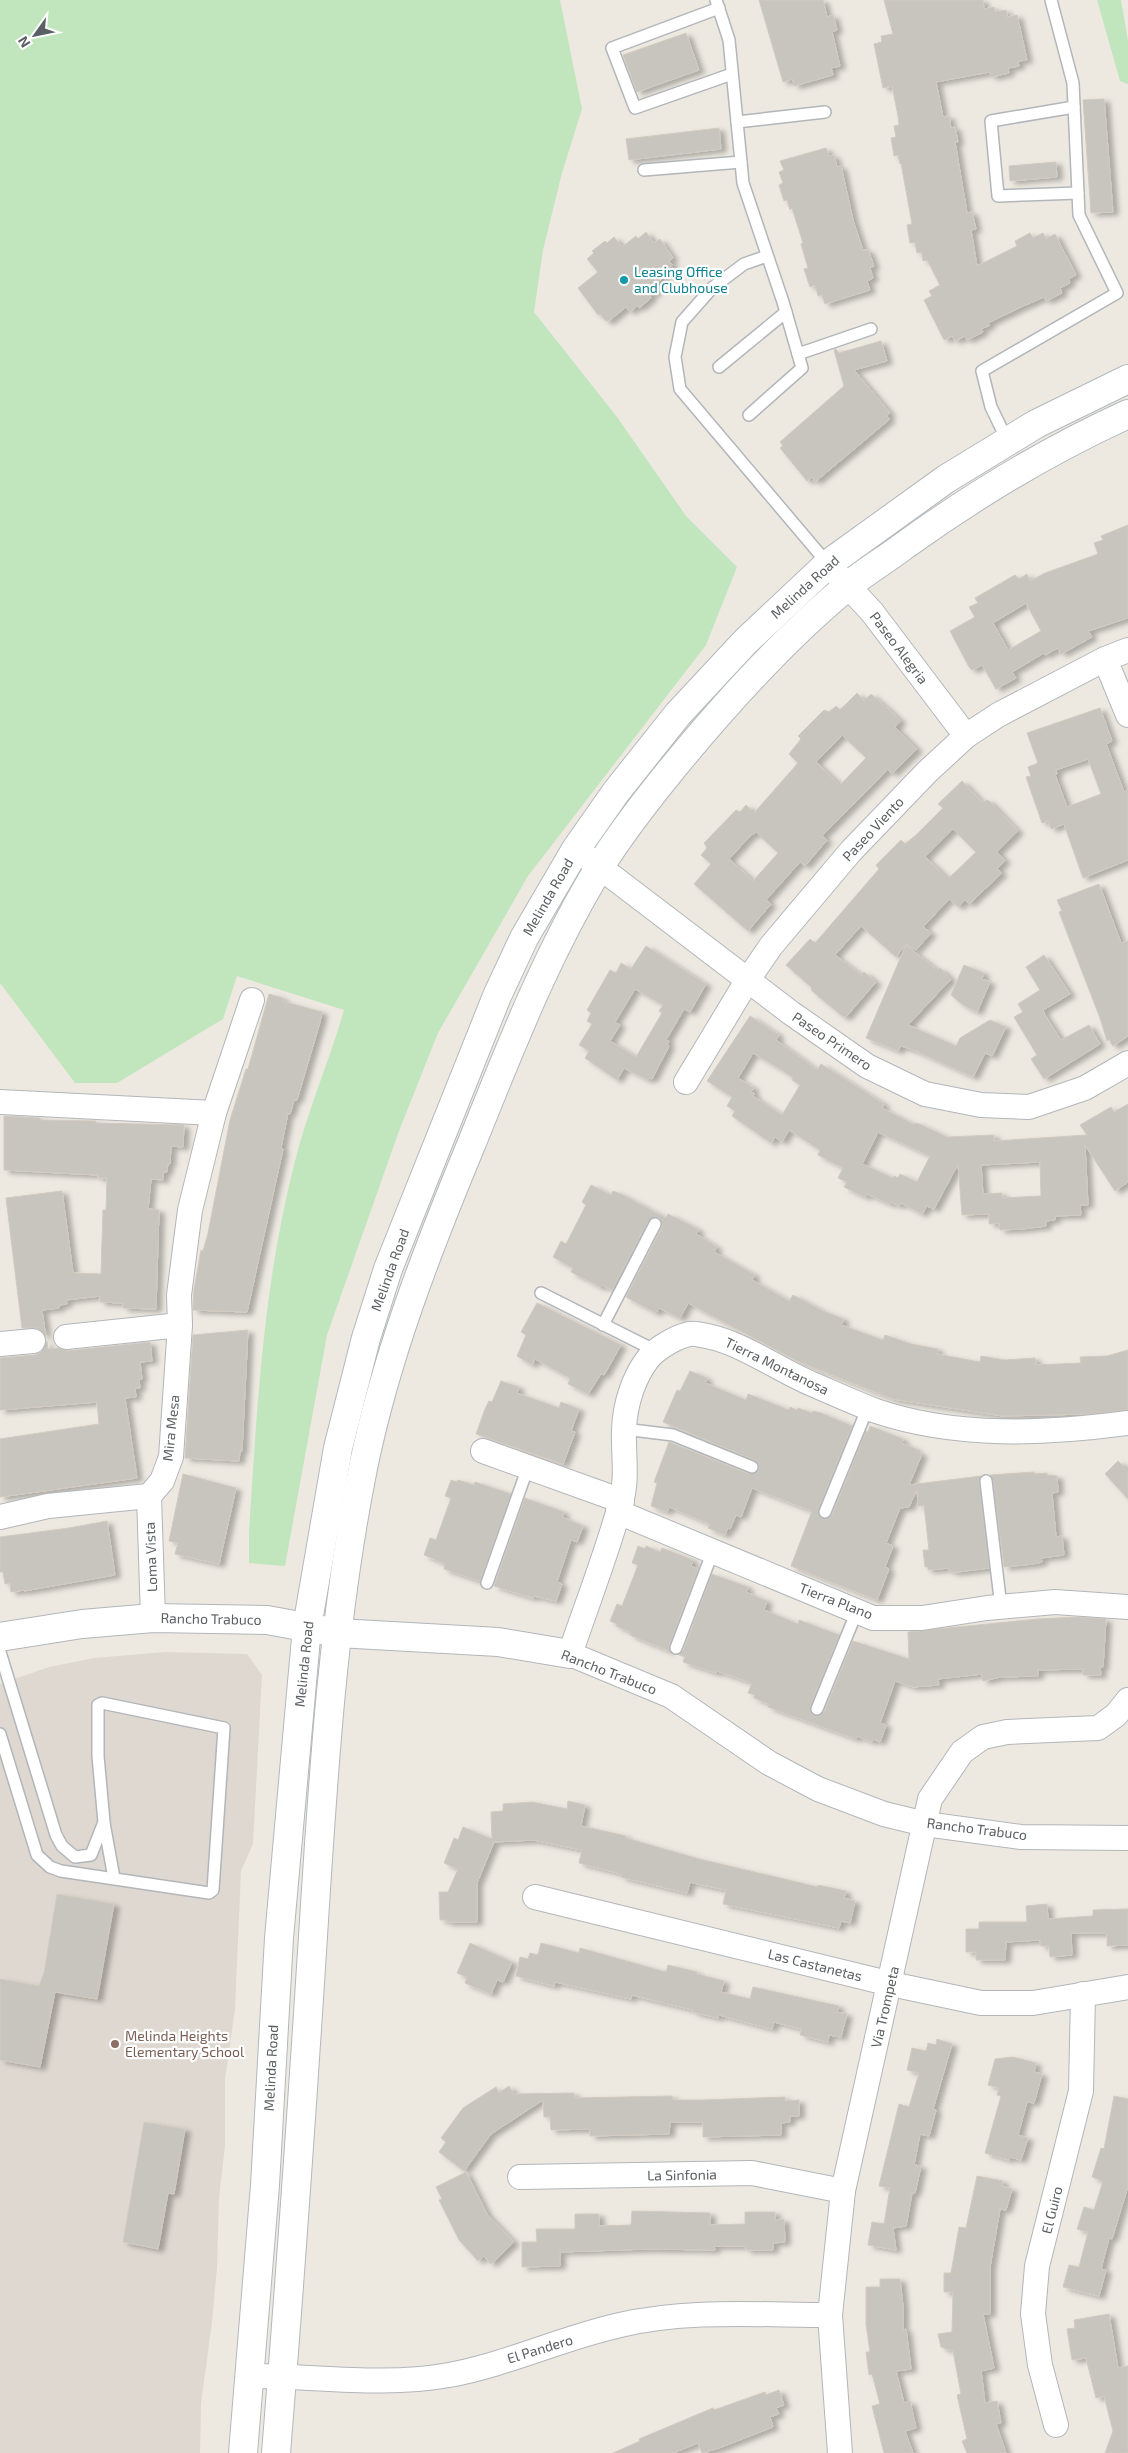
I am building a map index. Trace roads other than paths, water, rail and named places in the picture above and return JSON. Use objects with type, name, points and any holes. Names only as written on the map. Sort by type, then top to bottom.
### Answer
[{"type":"main road","name":"Melinda Road","points":[[243,2453],[265,2186],[279,1938],[307,1626],[347,1409],[366,1338],[388,1270],[497,996],[524,938],[576,849],[616,792],[710,677],[828,564],[946,479],[1007,440],[1128,379]]},
{"type":"main road","name":"Melinda Road","points":[[276,2453],[283,2376],[321,1797],[338,1634],[363,1470],[395,1344],[428,1250],[527,1008],[556,946],[600,867],[647,800],[706,728],[759,670],[848,586],[958,507],[1045,455],[1128,414]]},
{"type":"main road","name":"Rancho Trabuco","points":[[0,1637],[82,1624],[153,1618],[268,1620],[307,1626],[338,1634],[498,1642],[570,1654]]},
{"type":"street","name":"Paseo Alegria","points":[[828,564],[872,612],[966,736]]},
{"type":"street","name":"Paseo Viento","points":[[686,1082],[747,981],[771,946],[851,851],[928,771],[966,736],[998,715],[1105,659],[1128,650]]},
{"type":"street","points":[[1105,659],[1128,715]]},
{"type":"street","name":"Paseo Primero","points":[[576,849],[747,981],[867,1066],[925,1094],[981,1105],[1029,1107],[1085,1088],[1128,1063]]},
{"type":"street","name":"Mira Mesa","points":[[149,1496],[162,1481],[171,1456],[180,1324],[179,1294],[190,1210],[214,1113],[252,1000]]},
{"type":"street","points":[[0,1102],[214,1113]]},
{"type":"street","points":[[66,1337],[180,1324]]},
{"type":"street","name":"Tierra Montanosa","points":[[570,1654],[620,1506],[626,1473],[624,1429],[630,1392],[647,1359],[664,1344],[693,1333],[721,1338],[810,1384],[868,1407],[945,1427],[1005,1431],[1066,1431],[1128,1423]]},
{"type":"street","points":[[0,1344],[32,1341]]},
{"type":"street","name":"Tierra Plano","points":[[483,1452],[528,1467],[620,1506],[713,1551],[873,1618],[922,1618],[1055,1602],[1128,1607]]},
{"type":"street","points":[[0,1516],[48,1506],[149,1496]]},
{"type":"street","name":"Loma Vista","points":[[149,1496],[153,1618]]},
{"type":"street","name":"Rancho Trabuco","points":[[570,1654],[671,1696],[769,1763],[818,1789],[884,1814],[925,1824],[1021,1837],[1128,1838]]},
{"type":"street","name":"Via Trompeta","points":[[834,2452],[830,2315],[843,2191],[856,2126],[891,1984],[930,1799],[962,1752],[983,1737],[1007,1732],[1098,1728],[1116,1715],[1128,1700]]},
{"type":"street","name":"Las Castanetas","points":[[535,1897],[891,1984],[982,2003],[1033,2003],[1128,1987]]},
{"type":"street","name":"El Guiro","points":[[1056,2425],[1040,2365],[1033,2314],[1038,2266],[1082,2091],[1083,1994]]},
{"type":"street","name":"La Sinfonia","points":[[520,2177],[752,2174],[843,2191]]},
{"type":"street","name":"El Pandero","points":[[250,2376],[386,2382],[449,2375],[619,2325],[676,2315],[830,2315]]},
{"type":"lane","points":[[1007,440],[991,407],[982,371],[1117,294],[1080,214],[1073,83],[1051,0]]},
{"type":"lane","points":[[732,74],[635,108],[612,48],[718,4],[729,40],[743,183],[786,312],[802,368],[749,415]]},
{"type":"lane","points":[[1074,107],[991,121],[998,196],[1078,192]]},
{"type":"lane","points":[[737,122],[825,112]]},
{"type":"lane","points":[[644,170],[741,162]]},
{"type":"lane","points":[[767,256],[744,264],[712,288],[682,322],[675,356],[680,389],[828,564]]},
{"type":"lane","points":[[718,368],[786,312]]},
{"type":"lane","points":[[798,354],[871,329]]},
{"type":"lane","points":[[603,1325],[655,1224]]},
{"type":"lane","points":[[541,1293],[656,1351]]},
{"type":"lane","points":[[825,1512],[868,1407]]},
{"type":"lane","points":[[624,1429],[673,1435],[752,1467]]},
{"type":"lane","points":[[487,1583],[528,1467]]},
{"type":"lane","points":[[986,1481],[1001,1607]]},
{"type":"lane","points":[[676,1648],[713,1551]]},
{"type":"lane","points":[[817,1709],[857,1611]]},
{"type":"lane","points":[[0,1652],[56,1835],[62,1846],[75,1857],[91,1855],[104,1822]]},
{"type":"lane","points":[[0,1734],[37,1855],[50,1867],[61,1871],[209,1892],[213,1890],[225,1729],[100,1703],[98,1706],[98,1756],[104,1822],[114,1878]]},
{"type":"place","name":"Leasing Office and Clubhouse","points":[[624,280]]},
{"type":"place","name":"Melinda Heights Elementary School","points":[[115,2044]]}]
